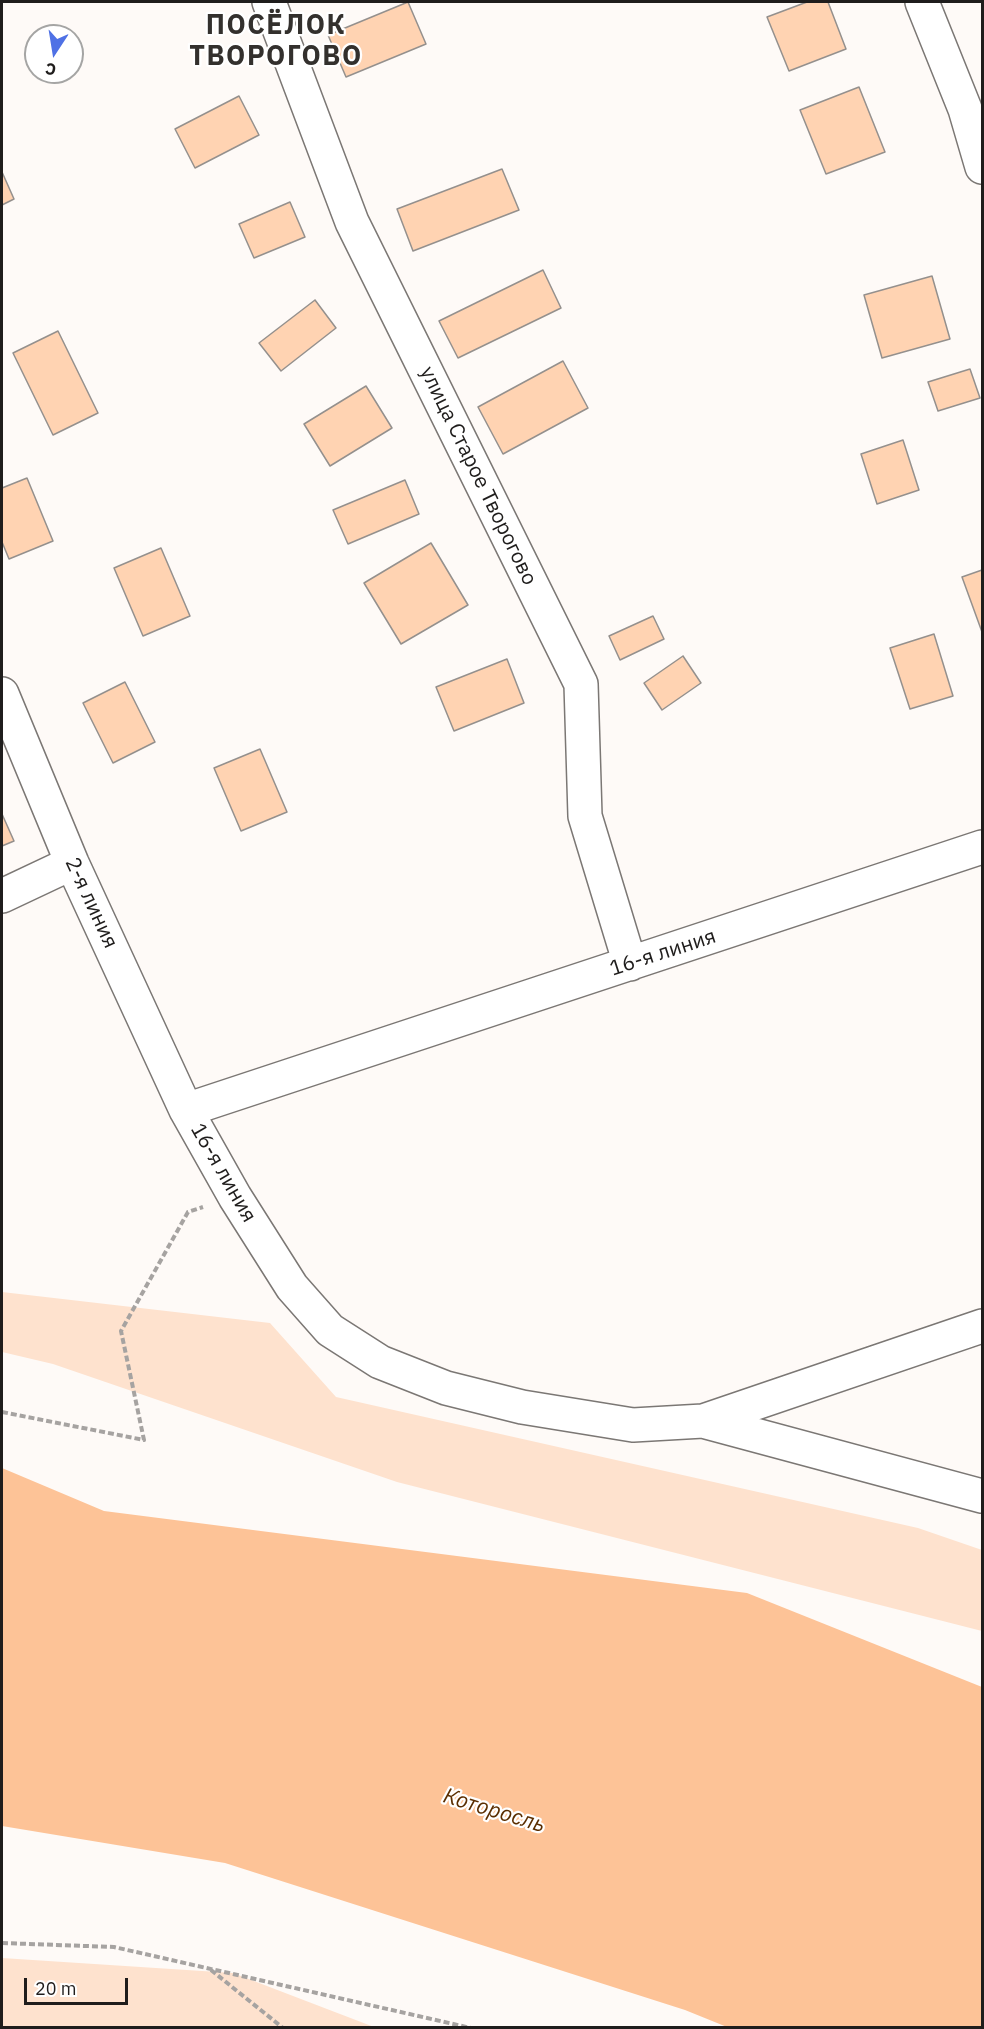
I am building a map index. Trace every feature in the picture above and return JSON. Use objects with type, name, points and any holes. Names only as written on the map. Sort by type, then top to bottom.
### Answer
[{"type":"street","name":"улица Старое Творогово","points":[[269,2],[352,222],[581,684],[585,816],[630,964]]},
{"type":"street","points":[[922,2],[965,109],[982,167]]},
{"type":"street","name":"2-я линия","points":[[2,694],[72,863],[186,1110]]},
{"type":"street","name":"16-я линия","points":[[982,847],[186,1110],[235,1197],[292,1287],[330,1330],[380,1362],[446,1388],[522,1407],[633,1425],[703,1421],[982,1326]]},
{"type":"street","points":[[2,896],[72,863]]},
{"type":"street","points":[[703,1421],[982,1496]]},
{"type":"path","points":[[2,1412],[144,1440],[121,1331],[188,1212],[235,1197]]},
{"type":"path","points":[[2,1943],[114,1947],[471,2028]]},
{"type":"path","points":[[208,1968],[283,2028]]},
{"type":"shaded area","points":[[2,1292],[270,1323],[336,1397],[918,1528],[982,1550],[982,1631],[397,1482],[53,1364],[2,1352]]},
{"type":"shaded area","points":[[2,1958],[233,1973],[374,2027],[2,2027]]},
{"type":"water","name":"Которосль","points":[[2,1468],[104,1511],[747,1593],[982,1687],[982,2027],[727,2027],[685,2010],[225,1863],[2,1826]]},
{"type":"building","points":[[408,2],[426,44],[346,77],[328,35]]},
{"type":"building","points":[[807,2],[828,2],[846,49],[789,71],[767,17]]},
{"type":"building","points":[[859,87],[885,152],[826,174],[800,110]]},
{"type":"building","points":[[239,96],[259,135],[195,168],[175,129]]},
{"type":"building","points":[[502,169],[519,210],[413,251],[397,209]]},
{"type":"building","points":[[2,172],[14,199],[2,205]]},
{"type":"building","points":[[290,202],[305,237],[254,258],[239,224]]},
{"type":"building","points":[[543,270],[561,308],[458,358],[439,321]]},
{"type":"building","points":[[932,276],[950,339],[882,358],[864,295]]},
{"type":"building","points":[[315,300],[336,328],[281,371],[259,343]]},
{"type":"building","points":[[58,331],[98,413],[53,435],[13,353]]},
{"type":"building","points":[[563,361],[588,408],[503,454],[478,407]]},
{"type":"building","points":[[970,369],[980,398],[938,411],[928,382]]},
{"type":"building","points":[[366,386],[392,428],[330,466],[304,424]]},
{"type":"building","points":[[903,440],[919,490],[877,504],[861,454]]},
{"type":"building","points":[[27,478],[53,541],[9,559],[2,542],[2,488]]},
{"type":"building","points":[[405,480],[419,514],[348,544],[333,510]]},
{"type":"building","points":[[431,543],[468,605],[401,644],[364,583]]},
{"type":"building","points":[[161,548],[190,616],[143,636],[114,568]]},
{"type":"building","points":[[982,570],[982,632],[962,577]]},
{"type":"building","points":[[653,616],[664,639],[620,660],[609,636]]},
{"type":"building","points":[[934,634],[953,696],[910,709],[890,648]]},
{"type":"building","points":[[683,656],[701,683],[662,710],[644,683]]},
{"type":"building","points":[[507,659],[524,703],[454,731],[436,687]]},
{"type":"building","points":[[125,682],[155,742],[113,763],[83,703]]},
{"type":"building","points":[[260,749],[287,812],[241,831],[214,768]]},
{"type":"building","points":[[2,814],[14,841],[2,846]]},
{"type":"district","name":"ПОСЁЛОК ТВОРОГОВО","points":[[276,42]]}]
